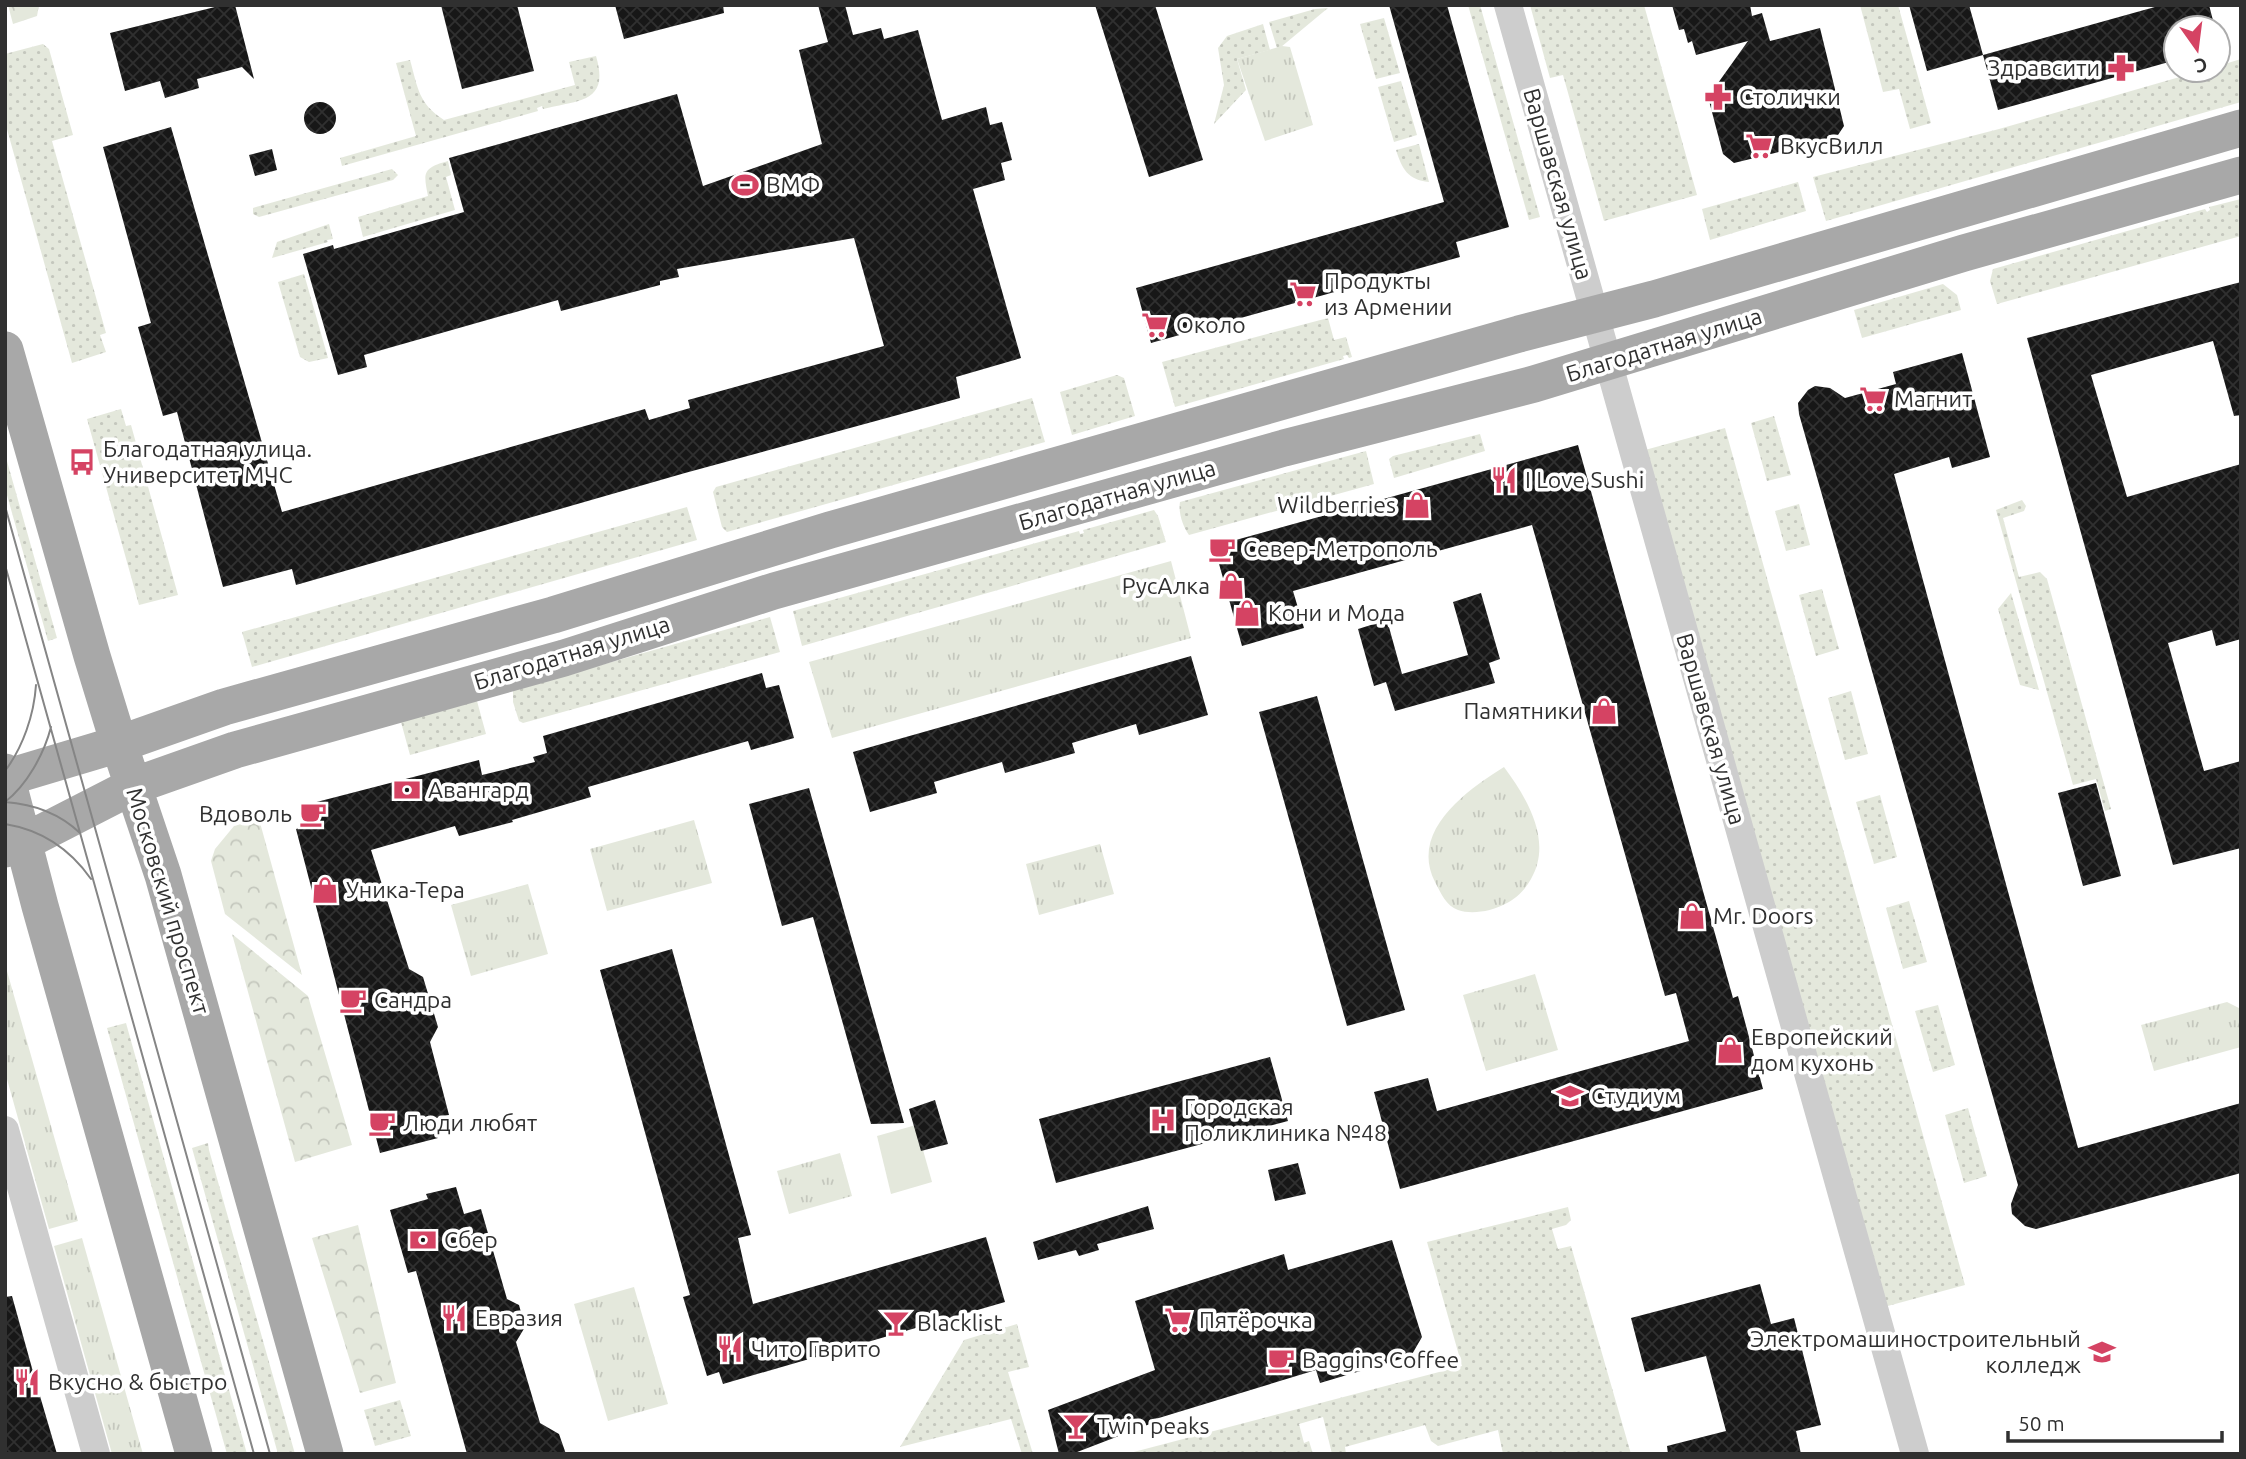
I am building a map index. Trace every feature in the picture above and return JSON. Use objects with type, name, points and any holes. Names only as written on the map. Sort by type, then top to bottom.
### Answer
[{"type":"main road","name":"Благодатная улица","points":[[6,776],[118,744],[224,707],[554,615],[830,530],[2241,128]]},
{"type":"main road","name":"Благодатная улица","points":[[14,846],[134,786],[235,750],[564,658],[774,591],[1284,447],[1515,389],[1964,253],[2241,175]]},
{"type":"main road","name":"Московский проспект","points":[[5,350],[118,744],[163,875],[325,1454]]},
{"type":"main road","points":[[6,776],[14,846],[194,1454]]},
{"type":"street","name":"Варшавская улица","points":[[1507,5],[1915,1454]]},
{"type":"street","points":[[5,1130],[96,1454]]},
{"type":"green space","points":[[8,5],[39,5],[37,16],[13,24]]},
{"type":"green space","points":[[1468,5],[1480,5],[1540,217],[1529,220]]},
{"type":"green space","points":[[1530,5],[1644,5],[1697,195],[1604,221],[1563,75],[1550,78]]},
{"type":"green space","points":[[1860,5],[1898,5],[1931,123],[1910,129],[1899,89],[1883,92]]},
{"type":"green space","points":[[1328,8],[1281,47],[1277,48],[1269,22]]},
{"type":"green space","points":[[1384,18],[1400,73],[1376,79],[1360,24]]},
{"type":"green space","points":[[1263,24],[1270,50],[1237,59],[1246,90],[1214,124],[1224,85],[1218,48],[1227,36]]},
{"type":"green space","points":[[43,44],[49,49],[73,135],[52,141],[106,333],[100,335],[106,352],[72,363],[5,122],[5,54]]},
{"type":"green space","points":[[1282,46],[1290,47],[1313,125],[1265,141],[1237,59]]},
{"type":"green space","points":[[596,56],[599,83],[595,91],[579,101],[543,109],[542,106],[537,108],[538,111],[342,166],[340,158],[416,136],[396,63],[410,60],[417,87],[424,101],[444,120],[575,85],[569,62]]},
{"type":"green space","points":[[2241,59],[2241,102],[1826,221],[1813,177],[1999,129],[2162,82],[2232,84],[2232,62]]},
{"type":"green space","points":[[1401,81],[1417,135],[1394,142],[1378,87]]},
{"type":"green space","points":[[1419,144],[1429,182],[1411,176],[1401,163],[1396,150]]},
{"type":"green space","points":[[448,161],[451,175],[446,177],[455,210],[363,237],[358,217],[428,196],[427,172]]},
{"type":"green space","points":[[392,169],[398,175],[393,180],[259,217],[253,214],[253,208],[256,207]]},
{"type":"green space","points":[[1798,182],[1806,211],[1710,240],[1702,209]]},
{"type":"green space","points":[[2241,199],[2241,236],[1997,304],[1990,281],[1993,269],[2205,209],[2207,212],[2209,207]]},
{"type":"green space","points":[[329,224],[333,239],[327,240],[328,242],[272,258],[277,242]]},
{"type":"green space","points":[[304,274],[328,358],[309,362],[300,357],[278,282]]},
{"type":"green space","points":[[1943,284],[1957,295],[1961,310],[1862,338],[1854,310]]},
{"type":"green space","points":[[1328,318],[1334,340],[1346,337],[1352,357],[1343,356],[1344,359],[1175,407],[1162,362]]},
{"type":"green space","points":[[1117,375],[1124,378],[1135,416],[1072,435],[1060,392]]},
{"type":"green space","points":[[1032,398],[1045,442],[727,532],[722,527],[713,492],[716,487]]},
{"type":"green space","points":[[121,409],[126,426],[131,425],[178,595],[139,605],[87,419]]},
{"type":"green space","points":[[1774,416],[1791,475],[1767,481],[1751,423]]},
{"type":"green space","points":[[1725,428],[1965,1285],[1884,1307],[1645,450]]},
{"type":"green space","points":[[1480,434],[1485,451],[1394,478],[1389,459],[1393,456]]},
{"type":"green space","points":[[1366,451],[1374,484],[1189,535],[1183,524],[1180,502]]},
{"type":"green space","points":[[5,454],[57,638],[48,641],[5,488]]},
{"type":"green space","points":[[2022,500],[2026,506],[2024,511],[2003,518],[2019,577],[2040,572],[2047,579],[2111,809],[2105,811],[2096,779],[2073,785],[1996,510]]},
{"type":"green space","points":[[1799,504],[1810,545],[1786,551],[1775,511]]},
{"type":"green space","points":[[687,507],[697,540],[252,667],[242,632]]},
{"type":"green space","points":[[1154,510],[1166,542],[802,646],[793,611],[1079,531],[1080,534],[1084,533],[1083,530]]},
{"type":"green space","points":[[1171,561],[1191,638],[832,738],[809,662]]},
{"type":"green space","points":[[1822,589],[1839,649],[1816,656],[1799,595]]},
{"type":"green space","points":[[2011,593],[2039,690],[2020,685],[1998,609]]},
{"type":"green space","points":[[770,617],[780,652],[523,723],[519,721],[513,702],[513,690]]},
{"type":"green space","points":[[1851,691],[1868,754],[1845,760],[1828,698]]},
{"type":"green space","points":[[477,701],[486,734],[410,755],[401,722]]},
{"type":"green space","points":[[1504,767],[1521,792],[1534,820],[1539,850],[1537,865],[1526,887],[1509,902],[1482,912],[1458,910],[1447,902],[1435,882],[1429,863],[1430,846],[1436,829],[1459,800]]},
{"type":"green space","points":[[1880,795],[1897,857],[1874,864],[1856,802]]},
{"type":"green space","points":[[259,819],[302,975],[225,914],[211,861],[215,849],[234,826]]},
{"type":"green space","points":[[694,820],[712,883],[607,911],[590,849]]},
{"type":"green space","points":[[1100,844],[1114,894],[1039,915],[1026,864]]},
{"type":"green space","points":[[528,884],[548,954],[471,976],[451,905]]},
{"type":"green space","points":[[1909,901],[1927,962],[1903,969],[1886,908]]},
{"type":"green space","points":[[232,934],[308,996],[352,1145],[295,1162]]},
{"type":"green space","points":[[5,964],[78,1221],[49,1229],[5,1072]]},
{"type":"green space","points":[[1535,974],[1558,1050],[1486,1071],[1463,995]]},
{"type":"green space","points":[[2227,1002],[2241,1009],[2241,1047],[2154,1071],[2141,1025]]},
{"type":"green space","points":[[1938,1005],[1955,1065],[1933,1072],[1915,1011]]},
{"type":"green space","points":[[126,1023],[247,1454],[227,1454],[107,1028]]},
{"type":"green space","points":[[1968,1108],[1987,1176],[1964,1183],[1945,1115]]},
{"type":"green space","points":[[916,1125],[932,1182],[891,1194],[877,1136]]},
{"type":"green space","points":[[208,1143],[295,1454],[278,1454],[192,1148]]},
{"type":"green space","points":[[840,1153],[852,1196],[789,1214],[777,1171]]},
{"type":"green space","points":[[1568,1207],[1571,1220],[1566,1225],[1552,1229],[1558,1249],[1571,1246],[1631,1454],[1503,1454],[1498,1430],[1438,1446],[1431,1441],[1425,1425],[1345,1447],[1346,1454],[1332,1454],[1323,1417],[1299,1424],[1304,1443],[1309,1441],[1313,1454],[1126,1454],[1462,1366],[1427,1242]]},
{"type":"green space","points":[[358,1225],[396,1383],[360,1393],[312,1238]]},
{"type":"green space","points":[[82,1238],[143,1454],[112,1454],[54,1246]]},
{"type":"green space","points":[[634,1287],[668,1404],[608,1421],[574,1304]]},
{"type":"green space","points":[[1017,1324],[1029,1367],[1008,1372],[1033,1454],[1022,1454],[1011,1419],[900,1447],[964,1340]]},
{"type":"green space","points":[[400,1400],[411,1436],[375,1446],[364,1410]]},
{"type":"building","points":[[223,5],[235,5],[254,79],[242,67],[197,79],[199,88],[165,98],[160,81],[125,91],[110,33]]},
{"type":"building","points":[[441,5],[517,5],[534,71],[462,89]]},
{"type":"building","points":[[615,5],[723,5],[724,13],[624,39]]},
{"type":"building","points":[[818,5],[845,5],[853,35],[881,28],[884,39],[918,30],[942,120],[986,107],[990,125],[1002,122],[1012,160],[1001,163],[1005,180],[973,189],[1021,358],[956,377],[960,398],[685,473],[296,585],[292,569],[223,587],[177,412],[163,416],[138,327],[151,323],[103,147],[171,127],[282,512],[645,409],[649,420],[690,408],[688,400],[884,346],[854,238],[677,269],[679,277],[660,281],[660,285],[561,311],[558,300],[364,355],[367,367],[338,375],[303,254],[333,245],[334,249],[464,212],[449,158],[677,94],[703,186],[822,144],[799,50],[828,42]]},
{"type":"building","points":[[1095,5],[1155,5],[1203,160],[1149,177]]},
{"type":"building","points":[[1389,5],[1447,5],[1509,227],[1456,242],[1460,257],[1151,343],[1136,288],[1444,202]]},
{"type":"building","points":[[1672,5],[1750,5],[1752,16],[1762,13],[1770,41],[1820,28],[1844,126],[1836,138],[1734,163],[1723,154],[1708,97],[1748,41],[1696,55],[1692,41],[1688,43],[1684,29],[1679,30]]},
{"type":"building","points":[[1909,5],[1969,5],[1983,55],[1927,71]]},
{"type":"building","points":[[2162,5],[2209,5],[2211,14],[2162,14],[2162,64],[1998,110],[1983,55]]},
{"type":"building","points":[[320,102],[332,106],[336,118],[332,130],[320,134],[308,130],[304,118],[308,106]]},
{"type":"building","points":[[272,149],[277,170],[255,176],[249,155]]},
{"type":"building","points":[[2241,282],[2241,415],[2234,416],[2213,341],[2091,375],[2127,497],[2241,464],[2241,639],[2216,646],[2212,630],[2168,643],[2204,771],[2241,761],[2241,848],[2173,865],[2027,338]]},
{"type":"building","points":[[1962,353],[1990,457],[1952,468],[1949,457],[1894,474],[2078,1148],[2241,1103],[2241,1173],[2036,1229],[2025,1226],[2012,1214],[2011,1204],[2018,1185],[1798,403],[1808,390],[1815,386],[1830,388],[1845,398],[1896,384],[1893,372]]},
{"type":"building","points":[[1578,445],[1733,998],[1738,996],[1763,1089],[1400,1189],[1374,1092],[1428,1078],[1437,1111],[1689,1041],[1676,993],[1665,996],[1532,525],[1293,591],[1304,628],[1242,646],[1214,546]]},
{"type":"building","points":[[1481,593],[1500,659],[1489,663],[1495,683],[1395,711],[1386,682],[1374,686],[1358,629],[1387,620],[1402,674],[1468,655],[1453,602]]},
{"type":"building","points":[[1191,656],[1208,715],[1139,735],[1136,724],[1072,743],[1075,753],[1005,773],[1002,762],[934,782],[937,793],[870,812],[853,752]]},
{"type":"building","points":[[762,673],[766,688],[779,685],[794,738],[751,750],[748,741],[588,787],[591,797],[512,820],[513,822],[459,836],[455,826],[371,850],[409,969],[423,977],[438,1027],[430,1042],[449,1115],[433,1119],[438,1138],[380,1153],[296,829],[310,825],[305,805],[479,760],[482,775],[535,762],[533,757],[547,753],[543,736]]},
{"type":"building","points":[[1317,696],[1405,1010],[1347,1026],[1259,712]]},
{"type":"building","points":[[2096,783],[2121,876],[2083,886],[2058,793]]},
{"type":"building","points":[[809,788],[904,1123],[871,1124],[813,917],[782,926],[749,804]]},
{"type":"building","points":[[672,949],[751,1235],[738,1238],[753,1304],[986,1237],[1005,1302],[723,1384],[719,1372],[707,1376],[683,1297],[690,1295],[600,970]]},
{"type":"building","name":"Городская Поликлиника №48","points":[[1270,1057],[1288,1121],[1056,1183],[1039,1119]]},
{"type":"building","points":[[935,1100],[948,1144],[921,1151],[909,1109]]},
{"type":"building","points":[[1298,1163],[1306,1194],[1275,1201],[1268,1170]]},
{"type":"building","points":[[456,1187],[464,1214],[481,1209],[507,1299],[519,1305],[525,1327],[516,1342],[540,1423],[559,1434],[566,1454],[467,1454],[416,1271],[408,1273],[390,1210],[428,1199],[426,1194]]},
{"type":"building","points":[[1148,1206],[1154,1229],[1097,1244],[1099,1250],[1079,1256],[1076,1250],[1038,1260],[1033,1242]]},
{"type":"building","points":[[1392,1240],[1422,1337],[1411,1356],[1320,1383],[1316,1370],[1149,1421],[1150,1424],[1072,1454],[1059,1454],[1048,1410],[1155,1370],[1135,1301],[1284,1254],[1288,1270]]},
{"type":"building","points":[[1760,1284],[1771,1324],[1794,1318],[1821,1425],[1796,1431],[1801,1454],[1668,1454],[1667,1446],[1726,1431],[1706,1356],[1645,1372],[1631,1318]]},
{"type":"building","points":[[12,1296],[57,1454],[5,1454],[5,1297]]},
{"type":"tram line","points":[[5,506],[270,1454]]},
{"type":"tram line","points":[[5,565],[254,1454]]},
{"type":"tram line","points":[[5,771],[26,730],[36,685]]},
{"type":"tram line","points":[[5,802],[34,768],[51,727]]},
{"type":"tram line","points":[[5,802],[46,811],[64,820],[80,833]]},
{"type":"tram line","points":[[5,824],[31,831],[54,842],[74,859],[91,879]]},
{"type":"place","name":"Здравсити","points":[[2121,68]]},
{"type":"place","name":"Столички","points":[[1718,97]]},
{"type":"place","name":"ВкусВилл","points":[[1759,146]]},
{"type":"place","name":"ВМФ","points":[[745,185]]},
{"type":"place","name":"Продукты из Армении","points":[[1303,294]]},
{"type":"place","name":"Около","points":[[1155,325]]},
{"type":"place","name":"Магнит","points":[[1873,399]]},
{"type":"place","name":"Благодатная улица. Университет МЧС","points":[[82,462]]},
{"type":"place","name":"I Love Sushi","points":[[1504,480]]},
{"type":"place","name":"Wildberries","points":[[1417,505]]},
{"type":"place","name":"Север-Метрополь","points":[[1222,549]]},
{"type":"place","name":"РусАлка","points":[[1231,586]]},
{"type":"place","name":"Кони и Мода","points":[[1247,613]]},
{"type":"place","name":"Памятники","points":[[1604,711]]},
{"type":"place","name":"Авангард","points":[[407,790]]},
{"type":"place","name":"Вдоволь","points":[[313,814]]},
{"type":"place","name":"Уника-Тера","points":[[325,890]]},
{"type":"place","name":"Mr. Doors","points":[[1692,916]]},
{"type":"place","name":"Сандра","points":[[353,1000]]},
{"type":"place","name":"Европейский дом кухонь","points":[[1730,1050]]},
{"type":"place","name":"Студиум","points":[[1570,1096]]},
{"type":"place","name":"Городская Поликлиника №48","points":[[1163,1120]]},
{"type":"place","name":"Люди любят","points":[[382,1123]]},
{"type":"place","name":"Сбер","points":[[423,1240]]},
{"type":"place","name":"Евразия","points":[[454,1318]]},
{"type":"place","name":"Пятёрочка","points":[[1178,1320]]},
{"type":"place","name":"Blacklist","points":[[896,1323]]},
{"type":"place","name":"Чито Гврито","points":[[730,1349]]},
{"type":"place","name":"Электромашиностроительный колледж","points":[[2102,1352]]},
{"type":"place","name":"Baggins Coffee","points":[[1281,1360]]},
{"type":"place","name":"Вкусно & быстро","points":[[27,1382]]},
{"type":"place","name":"Twin peaks","points":[[1076,1426]]}]
